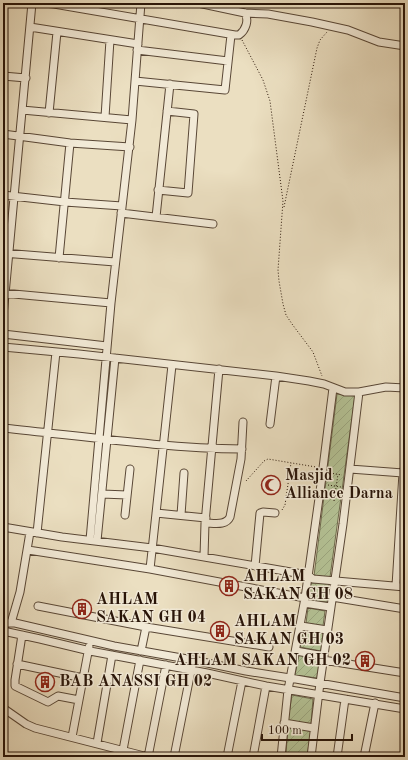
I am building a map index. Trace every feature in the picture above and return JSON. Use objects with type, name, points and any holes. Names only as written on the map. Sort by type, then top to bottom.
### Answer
[{"type":"street","points":[[3,316],[6,253],[14,196],[32,3]]},
{"type":"street","points":[[44,3],[239,35],[243,32],[246,26],[247,18],[245,13]]},
{"type":"street","points":[[94,540],[98,438],[115,262],[130,147],[141,3]]},
{"type":"street","points":[[198,3],[245,13],[312,22],[348,30],[379,42],[405,46]]},
{"type":"street","points":[[30,28],[110,40],[138,47],[228,61]]},
{"type":"street","points":[[49,112],[57,32]]},
{"type":"street","points":[[136,81],[225,90],[231,34]]},
{"type":"street","points":[[104,117],[110,40]]},
{"type":"street","points":[[3,76],[26,78]]},
{"type":"street","points":[[156,217],[170,84]]},
{"type":"street","points":[[22,110],[132,120]]},
{"type":"street","points":[[158,190],[188,193],[194,114],[167,111]]},
{"type":"street","points":[[3,134],[70,143],[130,147]]},
{"type":"street","points":[[59,258],[70,143]]},
{"type":"street","points":[[3,195],[65,202],[122,210],[156,217],[213,224]]},
{"type":"street","points":[[6,253],[115,262]]},
{"type":"street","points":[[4,293],[111,303]]},
{"type":"street","points":[[3,334],[107,346]]},
{"type":"street","points":[[3,347],[276,376],[324,384],[345,392],[359,392],[386,387],[405,388]]},
{"type":"street","points":[[11,623],[20,592],[28,550],[34,532],[48,432],[56,352]]},
{"type":"street","points":[[94,540],[102,494],[115,358]]},
{"type":"street","points":[[150,569],[172,365]]},
{"type":"street","points":[[204,557],[219,369]]},
{"type":"street","points":[[270,424],[276,376]]},
{"type":"street","points":[[290,757],[281,756],[284,723],[288,690],[301,626],[326,470],[333,388]]},
{"type":"street","points":[[311,757],[330,607],[343,524],[359,392]]},
{"type":"street","points":[[156,513],[180,515],[206,521],[225,523],[228,521],[241,459],[243,422]]},
{"type":"street","points":[[3,428],[212,449],[242,449]]},
{"type":"street","points":[[125,515],[130,469]]},
{"type":"street","points":[[350,469],[404,470],[396,586]]},
{"type":"street","points":[[180,515],[184,473]]},
{"type":"street","points":[[102,494],[127,495]]},
{"type":"street","points":[[256,566],[260,513],[275,513]]},
{"type":"street","points":[[3,527],[152,548],[308,575],[313,579],[405,587]]},
{"type":"street","points":[[28,550],[150,569],[304,600],[330,607]]},
{"type":"street","points":[[332,597],[405,609]]},
{"type":"street","points":[[38,606],[146,627],[269,647]]},
{"type":"street","points":[[3,622],[246,671],[405,698]]},
{"type":"street","points":[[301,626],[327,630]]},
{"type":"street","points":[[141,651],[146,627]]},
{"type":"street","points":[[3,631],[266,686],[405,709]]},
{"type":"street","points":[[22,635],[15,684],[17,687],[48,702],[58,696],[79,700]]},
{"type":"street","points":[[72,737],[90,640]]},
{"type":"street","points":[[296,650],[324,658],[405,673]]},
{"type":"street","points":[[97,743],[112,655]]},
{"type":"street","points":[[123,750],[140,660]]},
{"type":"street","points":[[174,757],[193,660]]},
{"type":"street","points":[[17,664],[83,678]]},
{"type":"street","points":[[3,708],[26,724],[35,728],[148,757],[166,665]]},
{"type":"street","points":[[227,757],[242,681]]},
{"type":"street","points":[[253,757],[266,686]]},
{"type":"street","points":[[337,757],[345,699]]},
{"type":"street","points":[[373,757],[364,756],[375,703]]},
{"type":"street","points":[[284,723],[314,728]]},
{"type":"path","points":[[283,209],[288,193],[317,48],[320,40],[333,27]]},
{"type":"path","points":[[239,35],[263,80],[270,101],[282,192],[283,209],[278,270],[283,304],[286,315],[312,352],[322,373],[324,384]]},
{"type":"path","points":[[246,481],[266,459],[291,462],[345,475]]},
{"type":"path","points":[[275,513],[282,510],[285,506],[291,462]]},
{"type":"path","points":[[334,501],[338,474]]},
{"type":"path","points":[[327,485],[343,487]]},
{"type":"green space","points":[[337,394],[355,396],[330,577],[314,576]]},
{"type":"green space","points":[[311,583],[329,583],[327,602],[309,600]]},
{"type":"green space","points":[[308,608],[325,611],[323,626],[306,623]]},
{"type":"green space","points":[[304,630],[323,633],[321,651],[300,647]]},
{"type":"green space","points":[[299,655],[320,660],[317,678],[295,675]]},
{"type":"green space","points":[[292,695],[313,699],[311,724],[288,720]]},
{"type":"green space","points":[[288,728],[311,731],[307,756],[286,753]]},
{"type":"place","name":"Masjid Alliance Darna","points":[[271,485]]},
{"type":"place","name":"AHLAM SAKAN GH 08","points":[[229,586]]},
{"type":"place","name":"AHLAM SAKAN GH 04","points":[[82,609]]},
{"type":"place","name":"AHLAM SAKAN GH 03","points":[[220,631]]},
{"type":"place","name":"AHLAM SAKAN GH 02","points":[[365,661]]},
{"type":"place","name":"BAB ANASSI GH 02","points":[[45,682]]}]
